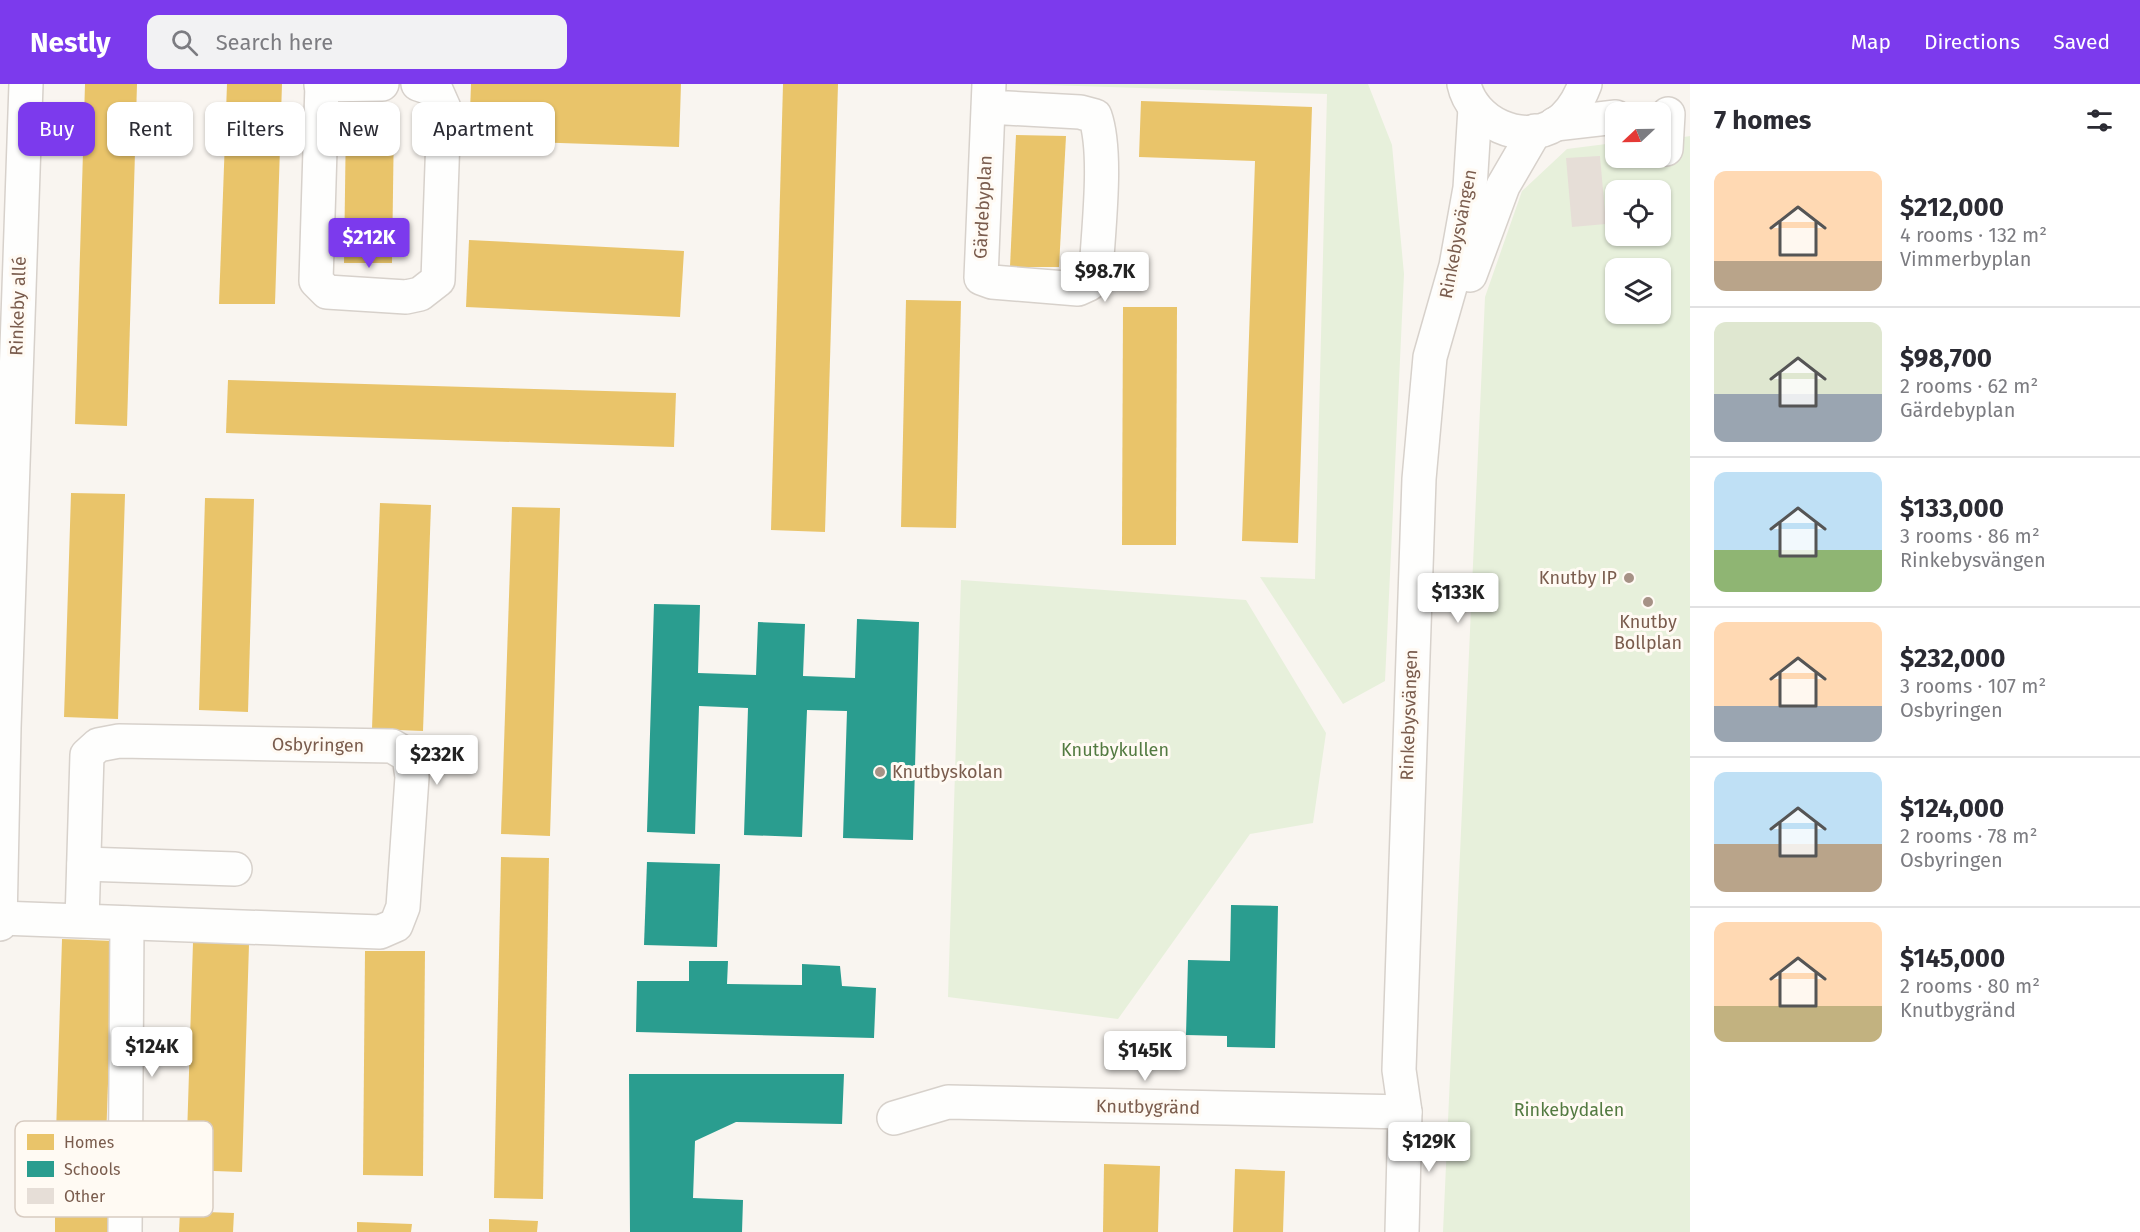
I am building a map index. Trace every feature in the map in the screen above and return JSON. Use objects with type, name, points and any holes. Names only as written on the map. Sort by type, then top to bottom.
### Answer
[{"type":"street","name":"Rinkeby allé","points":[[0,924],[11,194],[26,84]]},
{"type":"street","points":[[382,84],[322,85],[316,281],[327,292],[406,297],[420,294],[438,280],[444,108],[436,90],[418,84]]},
{"type":"street","name":"Rinkebysvängen","points":[[1405,1112],[1414,1071],[1437,480],[1451,370],[1470,271],[1503,186],[1545,128],[1579,102],[1586,84]]},
{"type":"street","points":[[1598,84],[1615,102]]},
{"type":"street","name":"Gärdebyplan","points":[[988,96],[1095,116],[1101,134],[1098,230],[1096,273],[1089,284],[1078,289],[992,282],[981,278],[988,96]]},
{"type":"street","name":"Rinkebysvängen","points":[[1469,96],[1490,122],[1509,130],[1545,128]]},
{"type":"street","name":"Rinkebysvängen","points":[[1402,1232],[1405,1112],[1399,1070],[1419,479],[1430,357],[1456,266],[1470,188],[1469,96]]},
{"type":"street","points":[[1545,128],[1605,119]]},
{"type":"street","name":"Osbyringen","points":[[0,918],[380,932],[396,925],[402,907],[412,777],[409,756],[392,746],[119,741],[99,745],[87,755],[82,921]]},
{"type":"street","points":[[84,864],[235,869]]},
{"type":"street","points":[[126,1121],[127,923]]},
{"type":"street","name":"Knutbygränd","points":[[894,1118],[948,1102],[1405,1112]]},
{"type":"street","points":[[125,1217],[125,1232]]},
{"type":"green space","points":[[1015,84],[1368,84],[1392,145],[1404,274],[1385,681],[1343,704],[1260,577],[1315,579],[1327,94]]},
{"type":"green space","name":"Rinkebydalen","points":[[1690,136],[1690,1232],[1443,1232],[1485,297],[1522,191],[1567,149],[1605,144],[1605,168],[1671,168],[1671,157],[1679,157],[1684,137]]},
{"type":"green space","name":"Knutbykullen","points":[[961,580],[1246,600],[1326,733],[1313,823],[1250,834],[1118,1019],[948,997]]},
{"type":"building: Homes","points":[[85,84],[137,84],[136,102],[107,102],[107,156],[135,156],[127,426],[75,424],[83,156],[95,156],[95,102],[84,102]]},
{"type":"building: Homes","points":[[227,84],[282,84],[281,102],[226,102]]},
{"type":"building: Homes","points":[[471,84],[681,84],[679,147],[555,143],[555,102],[470,102]]},
{"type":"building: Homes","points":[[783,84],[838,84],[825,532],[771,530]]},
{"type":"building: Homes","points":[[1141,101],[1312,107],[1298,543],[1242,541],[1255,161],[1139,157]]},
{"type":"building: Homes","points":[[1016,135],[1066,136],[1059,267],[1010,267]]},
{"type":"building: Homes","points":[[224,156],[280,156],[275,304],[219,304]]},
{"type":"building: Homes","points":[[345,156],[393,156],[392,263],[344,263]]},
{"type":"building: Homes","points":[[469,240],[684,251],[680,317],[466,307]]},
{"type":"building: Homes","points":[[906,300],[961,301],[956,528],[901,527]]},
{"type":"building: Homes","points":[[1123,307],[1177,307],[1176,545],[1122,545]]},
{"type":"building: Homes","points":[[228,380],[676,393],[674,447],[226,433]]},
{"type":"building: Homes","points":[[71,493],[125,494],[118,719],[64,717]]},
{"type":"building: Homes","points":[[205,498],[254,499],[248,712],[199,710]]},
{"type":"building: Homes","points":[[380,503],[431,505],[423,731],[372,729]]},
{"type":"building: Homes","points":[[512,507],[560,508],[550,836],[501,834]]},
{"type":"building: Homes","points":[[501,857],[549,858],[543,1199],[494,1198]]},
{"type":"building: Homes","points":[[62,939],[113,941],[107,1121],[56,1121]]},
{"type":"building: Homes","points":[[193,942],[249,944],[242,1172],[213,1171],[213,1121],[188,1121]]},
{"type":"building: Homes","points":[[365,951],[425,951],[423,1176],[363,1175]]},
{"type":"building: Homes","points":[[1104,1164],[1160,1166],[1158,1232],[1103,1232]]},
{"type":"building: Homes","points":[[1235,1169],[1285,1171],[1283,1232],[1233,1232]]},
{"type":"building: Homes","points":[[213,1212],[234,1213],[233,1232],[179,1232],[180,1217],[213,1217]]},
{"type":"building: Homes","points":[[55,1217],[108,1217],[108,1232],[55,1232]]},
{"type":"building: Homes","points":[[489,1219],[538,1221],[537,1232],[489,1232]]},
{"type":"building: Homes","points":[[357,1222],[412,1224],[411,1232],[357,1232]]},
{"type":"building: Schools","name":"Knutbyskolan","points":[[654,604],[700,605],[698,673],[756,675],[758,622],[805,624],[803,676],[855,678],[857,619],[919,622],[913,840],[843,838],[847,711],[807,710],[802,837],[744,835],[748,708],[699,706],[695,834],[647,832]]},
{"type":"building: Schools","points":[[647,862],[720,864],[717,947],[644,945]]},
{"type":"building: Schools","points":[[1231,905],[1278,906],[1275,1048],[1227,1047],[1227,1036],[1186,1035],[1188,960],[1230,961]]},
{"type":"building: Schools","points":[[689,961],[728,961],[727,984],[802,985],[802,964],[840,966],[842,986],[876,988],[874,1038],[636,1032],[637,981],[689,981]]},
{"type":"building: Schools","points":[[629,1074],[844,1074],[842,1124],[736,1122],[695,1141],[693,1198],[743,1200],[742,1232],[630,1232]]},
{"type":"building: Other","points":[[1600,156],[1605,224],[1572,227],[1566,158]]},
{"type":"place","name":"Knutby IP","points":[[1629,578]]},
{"type":"place","name":"Knutby Bollplan","points":[[1648,602]]},
{"type":"place","name":"Knutbyskolan","points":[[880,772]]}]
